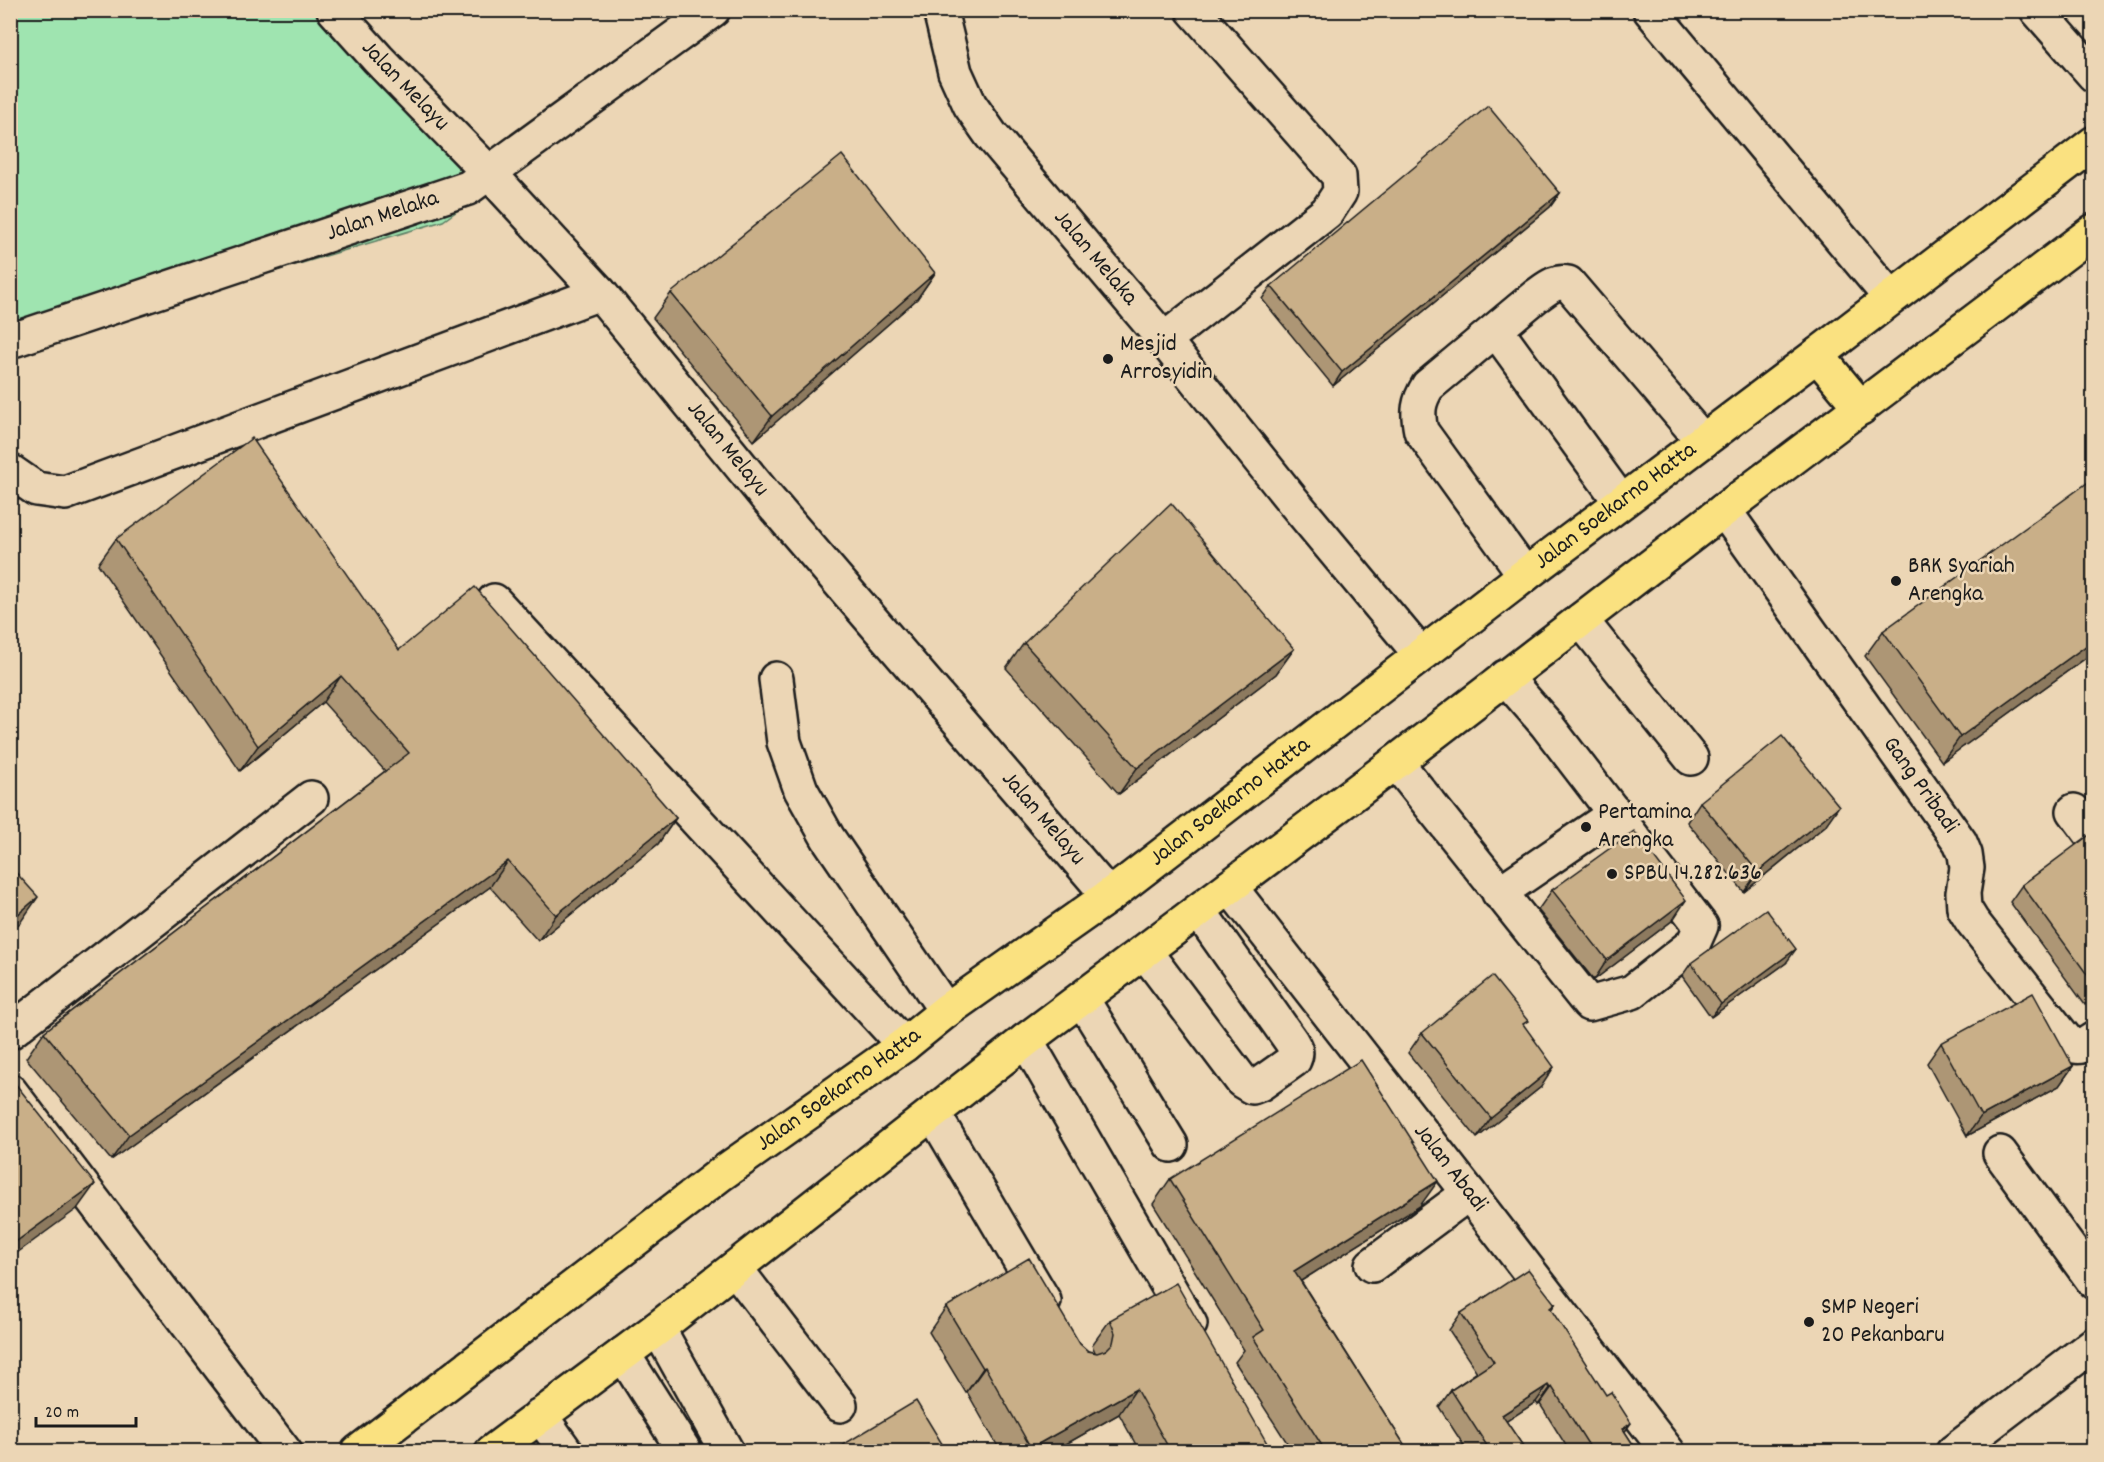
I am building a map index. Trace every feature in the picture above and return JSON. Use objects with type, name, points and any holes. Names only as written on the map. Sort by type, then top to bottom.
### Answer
[{"type":"main road","name":"Jalan Soekarno Hatta","points":[[358,1452],[721,1174],[1109,896],[1525,575],[2094,143]]},
{"type":"main road","points":[[492,1452],[658,1328],[1026,1040],[1396,762],[1724,510],[2094,231]]},
{"type":"main road","points":[[1817,355],[1861,408]]},
{"type":"street","name":"Jalan Melayu","points":[[334,10],[600,293],[767,498],[1109,896]]},
{"type":"street","name":"Jalan Melaka","points":[[10,341],[468,188],[713,10]]},
{"type":"street","name":"Jalan Melaka","points":[[940,10],[955,72],[970,105],[991,135],[1164,340],[1292,500],[1421,655]]},
{"type":"street","points":[[1164,340],[1327,212],[1340,192],[1339,176],[1193,10]]},
{"type":"street","points":[[1650,10],[1890,297]]},
{"type":"street","points":[[2037,10],[2094,75]]},
{"type":"street","points":[[1525,575],[1421,431],[1419,400],[1428,386],[1552,285],[1560,282],[1568,283],[1703,441]]},
{"type":"street","points":[[10,471],[36,489],[65,493],[600,293]]},
{"type":"street","points":[[1496,330],[1621,502]]},
{"type":"street","name":"Gang Pribadi","points":[[1724,510],[1960,842],[1967,868],[1963,892],[1964,908],[1972,921],[2070,1046],[2082,1047],[2094,1039]]},
{"type":"street","points":[[494,601],[904,1045]]},
{"type":"street","points":[[1581,620],[1691,758]]},
{"type":"street","points":[[1396,762],[1589,1004],[1632,992],[1693,944],[1701,926],[1546,723],[1505,677]]},
{"type":"street","points":[[776,679],[784,742],[801,790],[828,838],[946,1011]]},
{"type":"street","points":[[10,1032],[311,798]]},
{"type":"street","points":[[2074,811],[2094,838]]},
{"type":"street","points":[[1499,893],[1616,813]]},
{"type":"street","name":"Jalan Abadi","points":[[1230,887],[1668,1452]]},
{"type":"street","points":[[1145,952],[1242,1081],[1252,1087],[1260,1084],[1294,1060],[1296,1049],[1291,1041],[1199,911]]},
{"type":"street","points":[[1082,999],[1171,1145]]},
{"type":"street","points":[[1026,1040],[1204,1349]]},
{"type":"street","points":[[10,1091],[285,1452]]},
{"type":"street","points":[[933,1113],[1060,1329]]},
{"type":"street","points":[[2000,1153],[2094,1282]]},
{"type":"street","points":[[1372,1265],[1469,1193]]},
{"type":"street","points":[[735,1268],[840,1405]]},
{"type":"street","points":[[658,1328],[727,1452]]},
{"type":"street","points":[[1953,1452],[2094,1344]]},
{"type":"street","points":[[623,1354],[685,1452]]},
{"type":"street","points":[[540,1415],[566,1452]]},
{"type":"green space","points":[[11,11],[324,11],[493,185],[443,221],[11,350]]},
{"type":"building","points":[[1488,106],[1560,193],[1342,372],[1271,286]]},
{"type":"building","points":[[842,155],[935,273],[772,416],[671,293]]},
{"type":"building","points":[[252,438],[399,650],[475,587],[676,818],[556,915],[508,861],[129,1135],[44,1032],[409,753],[341,676],[258,746],[116,539]]},
{"type":"building","points":[[2094,478],[2094,640],[1960,737],[1883,631]]},
{"type":"building","points":[[1171,503],[1294,649],[1137,768],[1024,643]]},
{"type":"building","points":[[1782,736],[1839,806],[1758,872],[1700,802]]},
{"type":"building","points":[[1634,831],[1686,900],[1607,960],[1552,890]]},
{"type":"building","points":[[2092,833],[2094,835],[2094,984],[2022,885]]},
{"type":"building","points":[[10,866],[38,897],[10,921]]},
{"type":"building","points":[[1766,909],[1796,949],[1721,1004],[1691,963]]},
{"type":"building","points":[[1492,976],[1528,1021],[1523,1024],[1554,1067],[1491,1118],[1422,1033]]},
{"type":"building","points":[[2033,993],[2073,1066],[1981,1116],[1941,1043]]},
{"type":"building","points":[[1361,1060],[1438,1181],[1294,1271],[1409,1452],[1326,1452],[1253,1337],[1264,1330],[1170,1179]]},
{"type":"building","points":[[10,1077],[95,1184],[10,1246]]},
{"type":"building","points":[[1029,1258],[1080,1344],[1088,1351],[1097,1353],[1106,1350],[1113,1343],[1115,1333],[1110,1320],[1176,1283],[1272,1452],[1171,1452],[1136,1389],[1031,1448],[985,1367],[983,1368],[946,1307]]},
{"type":"building","points":[[1528,1269],[1555,1304],[1550,1308],[1606,1395],[1611,1392],[1631,1423],[1623,1429],[1638,1452],[1593,1452],[1552,1387],[1548,1385],[1502,1415],[1527,1452],[1491,1452],[1451,1390],[1494,1362],[1461,1313]]},
{"type":"building","points":[[916,1401],[947,1452],[831,1452]]},
{"type":"place","name":"Mesjid Arrosyidin","points":[[1108,359]]},
{"type":"place","name":"BRK Syariah Arengka","points":[[1896,581]]},
{"type":"place","name":"Pertamina Arengka","points":[[1586,827]]},
{"type":"place","name":"SPBU 14.282.636","points":[[1612,874]]},
{"type":"place","name":"SMP Negeri 20 Pekanbaru","points":[[1809,1322]]}]
